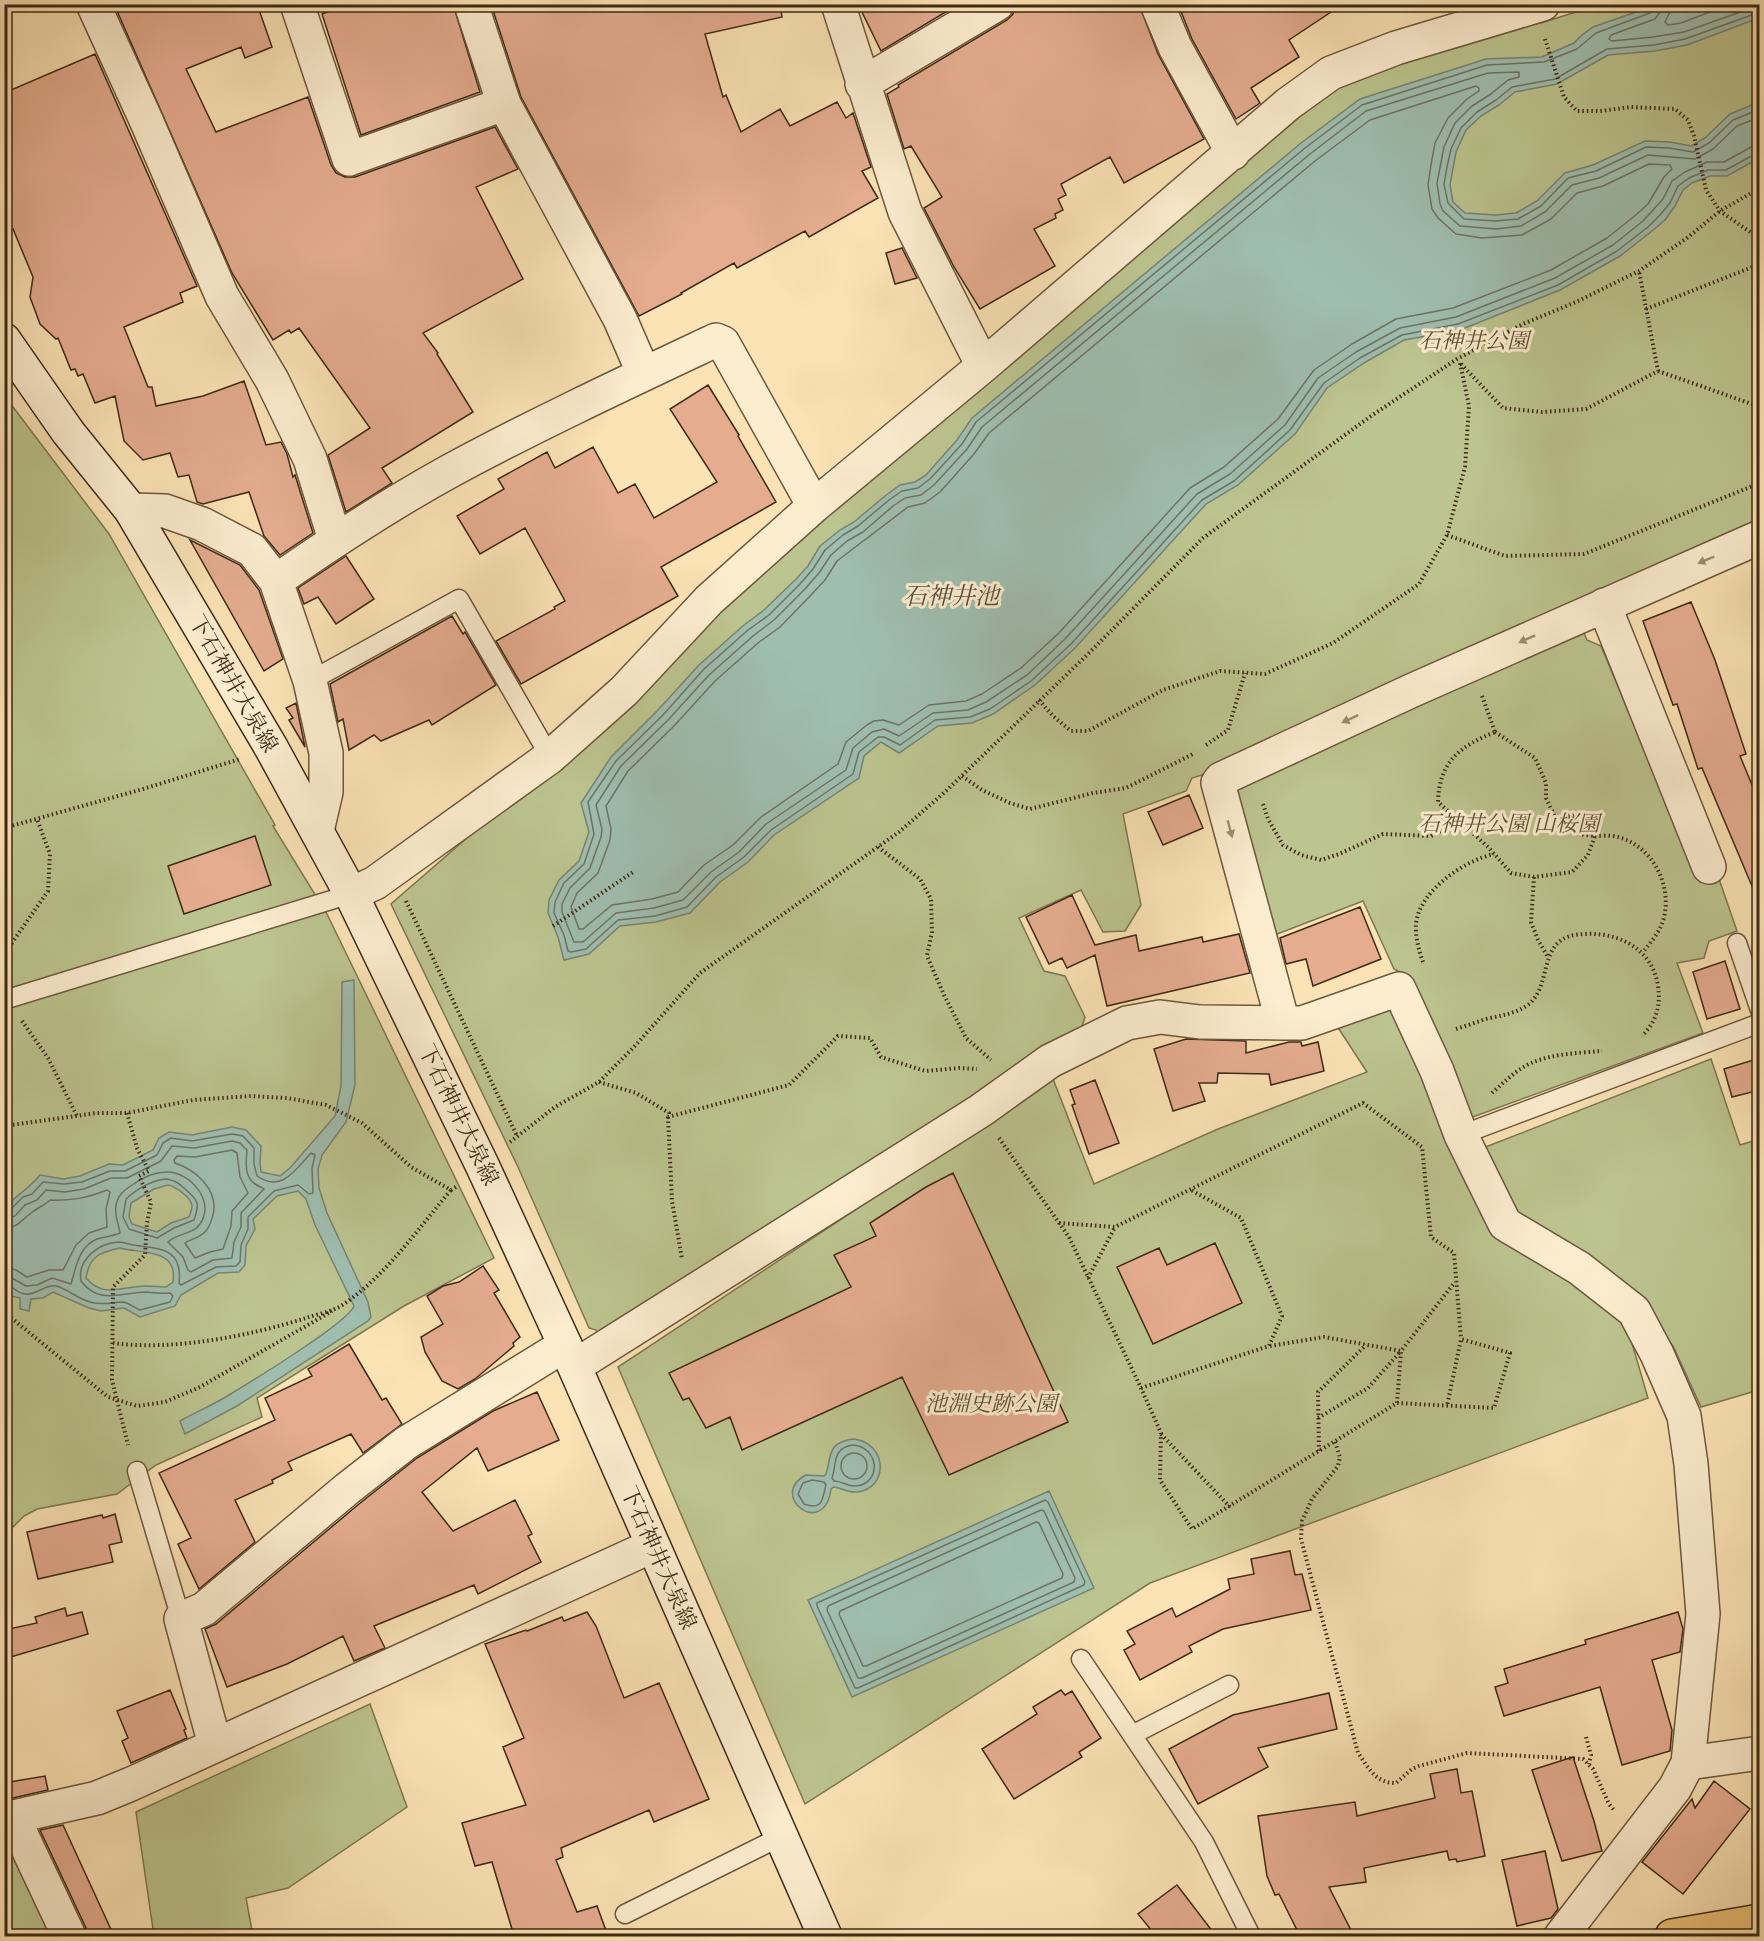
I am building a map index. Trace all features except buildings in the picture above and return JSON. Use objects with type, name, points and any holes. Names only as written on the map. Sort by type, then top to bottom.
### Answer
[{"type":"main road","points":[[1672,1936],[1760,1921]]},
{"type":"street","points":[[93,4],[222,296],[272,380],[310,459],[335,540]]},
{"type":"street","points":[[297,4],[349,159],[504,104]]},
{"type":"street","points":[[471,4],[504,104],[620,319],[644,374]]},
{"type":"street","points":[[838,4],[905,212],[983,366]]},
{"type":"street","points":[[862,84],[997,4]]},
{"type":"street","points":[[1157,4],[1175,47],[1233,153]]},
{"type":"street","points":[[351,894],[375,884],[550,757],[624,691],[709,600],[814,506],[983,366],[1288,104],[1330,73],[1396,48],[1543,4]]},
{"type":"street","name":"下石神井大泉線","points":[[4,340],[68,432],[130,510],[272,749],[351,894],[483,1167],[570,1355],[825,1936]]},
{"type":"street","points":[[276,581],[335,540],[448,472],[716,340],[723,343],[814,506]]},
{"type":"street","points":[[130,510],[165,511],[202,524],[252,550],[276,581],[310,681],[326,753],[327,792],[317,831]]},
{"type":"street","points":[[1282,1023],[1218,783],[1221,779],[1413,690],[1760,537]]},
{"type":"street","points":[[1604,605],[1709,867]]},
{"type":"street","points":[[215,1745],[181,1619],[204,1609],[347,1489],[406,1443],[682,1298],[980,1111],[1050,1061],[1127,1023],[1160,1017],[1200,1022],[1302,1023],[1399,989],[1461,1135],[1505,1224],[1579,1268],[1634,1311],[1657,1354],[1684,1416],[1691,1464],[1703,1614],[1688,1763],[1675,1788],[1561,1936]]},
{"type":"street","points":[[69,1936],[9,1818],[97,1798],[132,1784],[652,1546]]},
{"type":"street","points":[[1688,1763],[1760,1753]]},
{"type":"lane","points":[[310,681],[459,598],[550,757]]},
{"type":"lane","points":[[4,1000],[351,894]]},
{"type":"lane","points":[[1737,943],[1760,1010]]},
{"type":"lane","points":[[1461,1135],[1760,1023]]},
{"type":"lane","points":[[137,1471],[181,1619]]},
{"type":"lane","points":[[1081,1659],[1204,1842],[1251,1936]]},
{"type":"lane","points":[[1132,1736],[1229,1685]]},
{"type":"lane","points":[[625,1914],[780,1837]]},
{"type":"path","points":[[1546,41],[1564,97],[1577,111],[1631,107],[1675,109],[1688,120],[1694,136],[1706,190],[1720,211],[1760,239]]},
{"type":"path","points":[[508,1144],[555,1107],[599,1082],[634,1047],[700,973],[899,832],[962,776],[1203,538],[1371,416],[1458,361],[1523,324],[1576,302],[1639,271],[1687,238],[1720,211],[1760,188]]},
{"type":"path","points":[[1646,309],[1760,264]]},
{"type":"path","points":[[1639,271],[1658,371]]},
{"type":"path","points":[[1458,361],[1503,408],[1542,412],[1586,409],[1658,371],[1760,407]]},
{"type":"path","points":[[1039,700],[1071,731],[1088,731],[1163,690],[1220,671],[1265,674],[1333,643],[1419,584],[1448,535],[1465,467],[1469,406],[1458,361]]},
{"type":"path","points":[[1448,535],[1505,556],[1584,554],[1760,483]]},
{"type":"path","points":[[962,776],[982,790],[1030,809],[1093,793],[1126,788],[1185,759],[1228,730],[1245,673]]},
{"type":"path","points":[[1485,704],[1496,732],[1535,758],[1546,783],[1546,798],[1556,819],[1579,834],[1618,837],[1634,845],[1653,861],[1663,878],[1666,897],[1664,918],[1657,934],[1643,952]]},
{"type":"path","points":[[1496,732],[1458,751],[1441,778],[1438,802],[1511,873],[1534,877],[1572,872],[1588,855],[1595,836]]},
{"type":"path","points":[[4,828],[143,789],[272,749]]},
{"type":"path","points":[[1249,766],[1268,819],[1284,845],[1301,855],[1321,860],[1383,834],[1431,836],[1458,822]]},
{"type":"path","points":[[878,847],[920,879],[931,899],[932,932],[927,956],[966,1038],[989,1059],[1032,1074]]},
{"type":"path","points":[[1425,966],[1416,924],[1422,907],[1433,891],[1448,876],[1480,857],[1494,854]]},
{"type":"path","points":[[554,926],[633,872]]},
{"type":"path","points":[[1534,877],[1531,922],[1548,957]]},
{"type":"path","points":[[403,895],[517,1136]]},
{"type":"path","points":[[1422,1040],[1486,1019],[1513,1013],[1531,1002],[1554,947],[1563,939],[1573,935],[1594,933],[1627,942],[1643,952],[1656,975],[1659,995],[1658,1011],[1652,1025],[1638,1039]]},
{"type":"path","points":[[668,1117],[789,1084],[838,1036],[870,1038],[881,1057],[925,1071],[959,1068],[986,1069],[989,1059]]},
{"type":"path","points":[[1461,1135],[1483,1099],[1524,1066],[1556,1055],[1606,1051]]},
{"type":"path","points":[[599,1082],[636,1094],[669,1113],[672,1201],[682,1257],[682,1298]]},
{"type":"path","points":[[4,1126],[97,1113],[127,1113],[193,1100],[251,1096],[287,1098],[326,1105],[362,1123],[411,1167],[451,1190]]},
{"type":"path","points":[[1059,1223],[1115,1227],[1363,1103],[1422,1147],[1431,1237],[1454,1253],[1461,1339],[1447,1406]]},
{"type":"path","points":[[980,1111],[1069,1237],[1161,1433],[1230,1508]]},
{"type":"path","points":[[127,1113],[137,1148],[149,1171],[139,1176],[151,1202],[145,1255],[113,1287],[112,1380],[131,1452]]},
{"type":"path","points":[[4,1312],[108,1397],[137,1406],[165,1402],[200,1387],[339,1307],[367,1286],[451,1190],[464,1182]]},
{"type":"path","points":[[1190,1189],[1241,1218],[1282,1316],[1269,1346]]},
{"type":"path","points":[[1089,1278],[1115,1227]]},
{"type":"path","points":[[1318,1418],[1368,1388],[1401,1351],[1456,1281]]},
{"type":"path","points":[[113,1343],[137,1346],[198,1342],[284,1325],[339,1307]]},
{"type":"path","points":[[1141,1388],[1269,1346],[1324,1337],[1401,1351]]},
{"type":"path","points":[[1161,1433],[1160,1480],[1192,1529],[1230,1508],[1397,1403],[1494,1408],[1510,1353],[1461,1339]]},
{"type":"path","points":[[1319,1452],[1318,1392],[1366,1345]]},
{"type":"path","points":[[1397,1403],[1401,1351]]},
{"type":"path","points":[[1335,1442],[1340,1457],[1338,1466],[1312,1499],[1302,1521],[1301,1539],[1358,1753],[1372,1773],[1378,1780],[1396,1783],[1419,1766],[1467,1753],[1583,1759],[1593,1769],[1609,1804],[1641,1833]]},
{"type":"path","points":[[1586,1737],[1592,1755],[1589,1765]]},
{"type":"green space","name":"石神井公園","points":[[1598,5],[1759,5],[1759,555],[1694,561],[1684,590],[1649,597],[1581,626],[1587,640],[1601,646],[1700,882],[1718,876],[1737,931],[1709,941],[1704,958],[1677,963],[1703,1033],[1470,1118],[1410,977],[1394,969],[1363,901],[1272,936],[1205,774],[1192,778],[1186,791],[1123,814],[1141,905],[1125,931],[1103,932],[1081,890],[1019,918],[1044,971],[1065,976],[1085,1017],[1078,1040],[600,1339],[596,1330],[589,1328],[518,1167],[391,904],[553,763],[713,606],[989,372],[1338,85],[1513,26],[1541,23]]},
{"type":"green space","points":[[4,395],[109,534],[275,825],[273,826],[327,914],[494,1258],[404,1306],[257,1398],[262,1417],[156,1465],[117,1494],[37,1509],[24,1516],[5,1535],[11,1566],[10,1586],[4,1582]]},
{"type":"green space","name":"池淵史跡公園","points":[[1381,1005],[1398,1010],[1496,1230],[1625,1319],[1648,1398],[1150,1583],[805,1804],[618,1367],[1053,1079],[1094,1184],[1218,1129],[1367,1072],[1335,1023]]},
{"type":"green space","points":[[1711,1059],[1740,1145],[1759,1139],[1759,1390],[1701,1407],[1673,1346],[1633,1299],[1516,1219],[1483,1148]]},
{"type":"green space","points":[[370,1704],[407,1807],[288,1888],[246,1898],[253,1936],[154,1936],[136,1812]]},
{"type":"green space","points":[[4,1838],[52,1936],[5,1936]]},
{"type":"water","name":"石神井池","points":[[1656,5],[1759,5],[1759,18],[1687,45],[1655,51],[1608,55],[1557,84],[1515,92],[1481,116],[1466,130],[1456,152],[1450,185],[1453,202],[1465,213],[1496,215],[1516,213],[1537,201],[1565,173],[1593,165],[1645,141],[1691,146],[1705,138],[1730,114],[1759,102],[1759,158],[1727,176],[1710,176],[1692,183],[1683,190],[1665,220],[1652,231],[1620,256],[1560,290],[1460,330],[1404,340],[1364,363],[1327,388],[1295,434],[1238,485],[1206,504],[1075,648],[1035,685],[993,714],[972,723],[938,726],[899,753],[881,742],[864,756],[859,778],[774,835],[748,862],[720,882],[690,913],[656,922],[620,926],[589,954],[564,960],[548,913],[549,900],[559,880],[579,861],[589,832],[581,803],[611,757],[699,665],[764,610],[796,579],[808,566],[820,546],[900,485],[915,482],[926,475],[957,440],[972,418],[1301,143],[1360,99],[1486,59],[1542,57],[1574,43],[1593,27]]},
{"type":"water","points":[[354,980],[355,1085],[346,1122],[322,1155],[318,1169],[319,1188],[327,1213],[368,1302],[371,1317],[237,1406],[185,1434],[180,1421],[223,1399],[297,1352],[335,1325],[354,1306],[315,1225],[306,1199],[298,1191],[277,1196],[253,1219],[255,1229],[246,1246],[245,1265],[239,1272],[218,1273],[181,1295],[175,1306],[140,1317],[124,1308],[101,1311],[89,1308],[53,1292],[43,1298],[31,1299],[29,1311],[20,1309],[20,1298],[11,1296],[5,1288],[5,1208],[40,1175],[63,1179],[80,1176],[109,1164],[123,1165],[153,1150],[159,1138],[169,1132],[192,1135],[232,1127],[246,1130],[261,1146],[261,1172],[280,1176],[290,1168],[335,1116],[341,1086],[342,982]],"holes":[[[168,1185],[179,1190],[189,1199],[192,1206],[189,1217],[171,1223],[157,1232],[132,1224],[129,1217],[131,1203],[154,1189]],[[120,1248],[157,1254],[164,1258],[170,1263],[173,1282],[166,1287],[146,1286],[107,1290],[86,1278],[90,1265],[97,1256]]]},
{"type":"water","points":[[853,1439],[873,1448],[878,1456],[879,1474],[875,1482],[868,1489],[857,1492],[834,1487],[831,1489],[826,1504],[819,1511],[810,1512],[801,1509],[792,1493],[796,1483],[806,1475],[824,1476],[834,1447]]},
{"type":"water","points":[[1049,1491],[1094,1588],[852,1697],[808,1600]]},
{"type":"park label","name":"石神井公園 山桜園","points":[[1509,824]]}]
